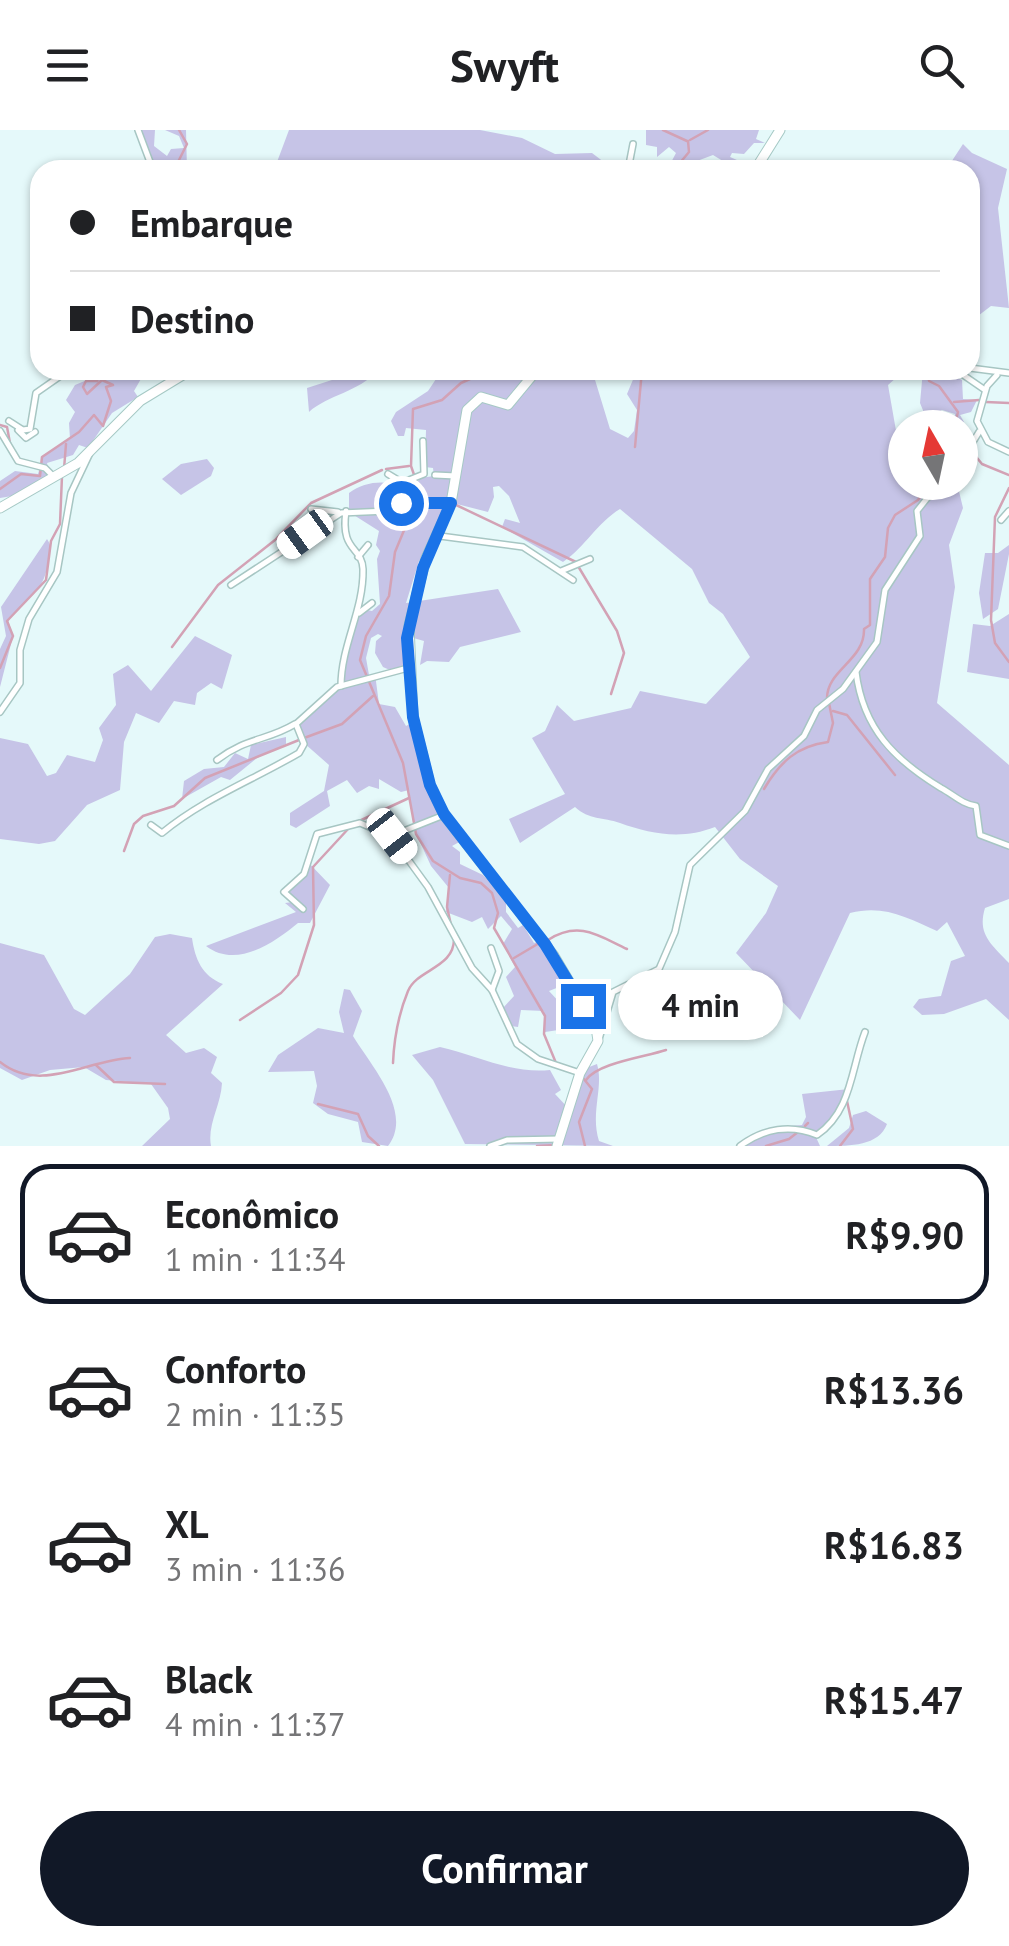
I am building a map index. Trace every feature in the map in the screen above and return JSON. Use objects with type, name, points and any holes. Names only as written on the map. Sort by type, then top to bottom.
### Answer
[{"type":"street","points":[[138,130],[149,160]]},
{"type":"street","points":[[761,160],[780,130]]},
{"type":"street","points":[[630,160],[633,144]]},
{"type":"street","points":[[980,370],[1009,373]]},
{"type":"street","points":[[997,374],[985,390],[977,412],[979,432],[992,446],[1009,452]]},
{"type":"street","points":[[0,416],[22,430],[30,429],[36,393],[55,380]]},
{"type":"street","points":[[0,508],[90,453],[140,401],[175,380]]},
{"type":"street","points":[[529,380],[508,405],[481,397],[470,404],[451,503],[440,536],[426,558],[408,625],[408,668],[416,729],[430,785],[444,814],[554,956],[570,990],[592,1019],[598,1041]]},
{"type":"street","points":[[970,380],[985,390]]},
{"type":"street","points":[[9,421],[24,438],[36,432]]},
{"type":"street","points":[[0,431],[18,461],[40,467],[53,476]]},
{"type":"street","points":[[404,482],[424,474],[423,441]]},
{"type":"street","points":[[0,712],[20,683],[22,640],[33,610],[57,572],[71,492],[90,453]]},
{"type":"street","points":[[388,474],[404,482],[415,500]]},
{"type":"street","points":[[435,475],[456,476]]},
{"type":"street","points":[[311,509],[388,511],[415,500],[451,503]]},
{"type":"street","points":[[490,1146],[507,1140],[559,1142],[580,1072],[598,1041],[613,992],[652,976],[663,962],[676,932],[690,864],[745,811],[768,769],[800,740],[818,710],[856,672],[880,633],[885,590],[918,542],[917,511],[926,500]]},
{"type":"street","points":[[1001,520],[1009,511]]},
{"type":"street","points":[[341,686],[363,566],[343,533],[344,512]]},
{"type":"street","points":[[231,585],[344,512]]},
{"type":"street","points":[[440,536],[511,543],[573,580]]},
{"type":"street","points":[[358,557],[365,554],[368,545]]},
{"type":"street","points":[[561,571],[590,559]]},
{"type":"street","points":[[357,615],[372,603]]},
{"type":"street","points":[[218,760],[247,740],[274,735],[296,724],[341,686],[408,668]]},
{"type":"street","points":[[856,672],[870,723],[892,752],[917,774],[965,804],[975,805],[980,835],[1009,846]]},
{"type":"street","points":[[151,825],[162,833],[196,806],[232,792],[299,753],[304,744],[296,724]]},
{"type":"street","points":[[392,836],[412,824],[444,814]]},
{"type":"street","points":[[303,909],[284,892],[304,874],[317,834],[360,823],[392,836],[428,887],[472,968],[492,990],[504,1023],[524,1050],[580,1072]]},
{"type":"street","points":[[492,948],[500,972],[492,990]]},
{"type":"street","points":[[485,982],[497,980]]},
{"type":"street","points":[[740,1146],[767,1131],[801,1128],[814,1135],[823,1131],[843,1105],[865,1032]]},
{"type":"shaded area","points":[[139,130],[155,130],[154,146],[167,156],[171,149],[184,148],[179,136],[165,130],[186,130],[187,160],[151,160]]},
{"type":"shaded area","points":[[289,130],[480,130],[522,138],[555,154],[592,153],[601,160],[278,160]]},
{"type":"shaded area","points":[[646,130],[759,130],[756,139],[765,143],[754,143],[744,154],[732,153],[730,157],[737,160],[721,160],[713,155],[700,160],[672,160],[676,153],[669,147],[657,157],[657,147],[646,145]]},
{"type":"shaded area","points":[[963,144],[972,153],[1007,169],[998,208],[1009,308],[991,306],[980,314],[980,160],[953,160]]},
{"type":"shaded area","points":[[87,380],[140,380],[134,391],[138,397],[112,413],[88,448],[79,445],[73,455],[47,463],[50,475],[18,495],[0,498],[0,481],[15,471],[38,474],[43,457],[70,439],[69,423],[75,412],[66,400],[75,385]]},
{"type":"shaded area","points":[[332,380],[367,380],[309,412],[307,388]]},
{"type":"shaded area","points":[[435,380],[595,380],[610,429],[628,438],[634,431],[637,410],[627,394],[633,380],[894,380],[888,385],[892,410],[888,410],[888,500],[961,500],[963,508],[949,545],[955,587],[937,703],[1009,765],[1009,899],[985,908],[983,925],[987,938],[1009,963],[1009,1020],[986,999],[944,1014],[922,1015],[913,1007],[919,999],[941,996],[951,961],[965,956],[947,922],[937,931],[874,910],[850,913],[800,1020],[736,953],[766,913],[778,886],[740,859],[715,827],[691,833],[655,833],[591,816],[575,807],[520,843],[509,819],[565,794],[532,738],[545,731],[557,705],[574,721],[631,708],[640,691],[706,704],[750,657],[723,614],[709,603],[692,569],[620,509],[563,562],[502,527],[505,519],[520,523],[509,496],[499,486],[493,487],[488,512],[453,503],[442,533],[419,561],[406,603],[498,589],[521,632],[460,647],[449,662],[427,661],[420,665],[424,641],[410,637],[410,666],[392,671],[383,667],[375,653],[376,641],[382,636],[378,634],[371,638],[366,658],[369,675],[375,674],[379,704],[395,707],[406,726],[415,721],[438,800],[463,840],[452,846],[460,852],[460,864],[483,875],[506,899],[506,912],[518,928],[523,925],[534,943],[542,940],[559,972],[559,987],[549,991],[573,1017],[572,1028],[545,1032],[544,1011],[521,1010],[518,1027],[511,1026],[503,1008],[514,996],[506,977],[515,967],[503,944],[512,929],[501,916],[488,929],[482,917],[472,922],[446,912],[449,888],[431,866],[414,829],[409,790],[401,792],[379,779],[379,789],[369,786],[357,793],[347,780],[327,791],[330,806],[296,828],[290,825],[290,813],[324,791],[329,765],[304,743],[297,725],[337,686],[343,652],[362,609],[372,611],[380,604],[380,551],[376,545],[379,531],[349,512],[349,493],[364,485],[380,483],[412,491],[420,478],[434,476],[433,468],[425,467],[426,430],[406,428],[404,436],[398,436],[391,421],[396,412],[428,391]]},
{"type":"shaded area","points":[[922,380],[962,380],[963,399],[977,400],[972,410],[923,410]]},
{"type":"shaded area","points":[[207,459],[214,468],[211,476],[181,495],[162,479],[181,464]]},
{"type":"shaded area","points":[[47,539],[50,550],[43,581],[8,620],[13,636],[0,687],[0,649],[6,636],[1,607]]},
{"type":"shaded area","points":[[1009,545],[998,609],[983,619],[979,593],[985,553],[998,553]]},
{"type":"shaded area","points":[[1009,614],[1009,679],[967,672],[973,624],[990,626]]},
{"type":"shaded area","points":[[195,636],[232,655],[222,689],[211,683],[197,693],[195,705],[174,701],[159,723],[136,713],[124,742],[120,790],[87,805],[55,841],[39,844],[0,839],[0,738],[28,744],[47,776],[56,773],[67,755],[95,762],[103,740],[99,728],[116,705],[113,674],[128,665],[151,691]]},
{"type":"shaded area","points":[[286,737],[286,744],[257,758],[230,780],[221,777],[182,799],[184,781],[204,769],[224,767],[235,753],[248,759],[251,745]]},
{"type":"shaded area","points":[[306,860],[330,885],[310,923],[298,923],[266,945],[242,954],[230,955],[206,946],[296,912],[285,903],[293,902],[283,889],[300,874]]},
{"type":"shaded area","points":[[170,934],[192,938],[201,966],[223,984],[166,1035],[186,1053],[204,1048],[217,1057],[211,1073],[222,1083],[211,1146],[142,1146],[170,1119],[168,1108],[151,1084],[106,1080],[84,1067],[50,1070],[22,1080],[0,1068],[0,943],[44,955],[74,1009],[85,1015],[130,974],[155,937]]},
{"type":"shaded area","points":[[344,989],[350,990],[362,1011],[353,1036],[393,1104],[395,1133],[388,1146],[362,1142],[358,1122],[328,1114],[313,1103],[317,1086],[314,1071],[268,1072],[278,1055],[318,1028],[344,1033],[339,1012]]},
{"type":"shaded area","points":[[440,1047],[509,1067],[550,1070],[561,1090],[555,1094],[570,1110],[584,1069],[597,1064],[597,1131],[599,1141],[613,1146],[465,1144],[433,1080],[412,1055]]},
{"type":"shaded area","points":[[849,1089],[842,1109],[815,1135],[820,1146],[737,1146],[769,1128],[802,1125],[806,1117],[802,1094]]},
{"type":"shaded area","points":[[866,1111],[887,1124],[877,1137],[854,1145],[827,1146],[849,1128],[853,1115]]},
{"type":"waterway","points":[[179,130],[187,144],[179,160]]},
{"type":"waterway","points":[[663,130],[687,141]]},
{"type":"waterway","points":[[690,140],[708,130]]},
{"type":"waterway","points":[[682,160],[689,152],[688,141]]},
{"type":"waterway","points":[[97,380],[86,381],[83,387],[87,394],[102,380]]},
{"type":"waterway","points":[[0,489],[21,474],[40,476],[42,457],[79,432],[94,415],[103,426],[111,401],[106,387],[113,385],[102,380]]},
{"type":"waterway","points":[[468,380],[442,400],[413,409],[411,466],[420,492],[395,552],[389,596],[366,636],[360,660],[403,763],[416,834],[433,861],[460,878],[481,883],[492,893],[498,913],[494,928],[545,1016],[544,1034],[556,1063]]},
{"type":"waterway","points":[[635,447],[641,380]]},
{"type":"waterway","points":[[929,380],[939,386],[957,410]]},
{"type":"waterway","points":[[954,402],[979,400]]},
{"type":"waterway","points":[[986,402],[1009,403]]},
{"type":"waterway","points":[[0,425],[7,427],[10,443]]},
{"type":"waterway","points":[[64,469],[66,444]]},
{"type":"waterway","points":[[978,459],[1009,475]]},
{"type":"waterway","points":[[386,469],[409,466]]},
{"type":"waterway","points":[[172,647],[218,585],[275,540],[311,503],[382,470]]},
{"type":"waterway","points":[[0,668],[13,636],[7,621],[46,580],[51,541],[60,524],[62,476]]},
{"type":"waterway","points":[[1009,488],[995,517],[991,620],[995,643],[1009,662]]},
{"type":"waterway","points":[[827,698],[833,680],[859,649],[864,629],[870,625],[870,579],[885,557],[888,528],[895,515],[918,500]]},
{"type":"waterway","points":[[454,504],[576,562]]},
{"type":"waterway","points":[[578,566],[617,631],[624,653],[611,694]]},
{"type":"waterway","points":[[304,738],[342,724],[373,696]]},
{"type":"waterway","points":[[764,789],[790,757],[807,747],[828,742],[833,723],[829,703]]},
{"type":"waterway","points":[[833,711],[847,715],[895,775]]},
{"type":"waterway","points":[[124,851],[134,824],[143,816],[174,806],[205,778],[299,740]]},
{"type":"waterway","points":[[357,822],[409,798]]},
{"type":"waterway","points":[[240,1020],[281,993],[298,975],[314,925],[313,867],[349,828]]},
{"type":"waterway","points":[[450,875],[447,907],[451,925]]},
{"type":"waterway","points":[[548,940],[569,931],[589,932],[627,949]]},
{"type":"waterway","points":[[393,1063],[408,991],[448,956],[454,938]]},
{"type":"waterway","points":[[514,958],[541,942]]},
{"type":"waterway","points":[[586,1080],[600,1069],[666,1050]]},
{"type":"waterway","points":[[0,1062],[15,1071],[47,1075],[130,1058]]},
{"type":"waterway","points":[[96,1065],[114,1082],[165,1084]]},
{"type":"waterway","points":[[583,1078],[592,1089],[579,1122],[585,1146]]},
{"type":"waterway","points":[[840,1146],[853,1129],[847,1101]]},
{"type":"waterway","points":[[318,1104],[358,1114],[368,1136],[379,1146]]},
{"type":"waterway","points":[[805,1126],[808,1123]]},
{"type":"waterway","points":[[766,1146],[789,1139],[803,1128]]},
{"type":"waterway","points":[[537,1146],[555,1145]]},
{"type":"route","points":[[401,503],[451,503],[440,536],[426,558],[407,638],[413,717],[430,785],[444,814],[545,944],[583,1006]]}]
